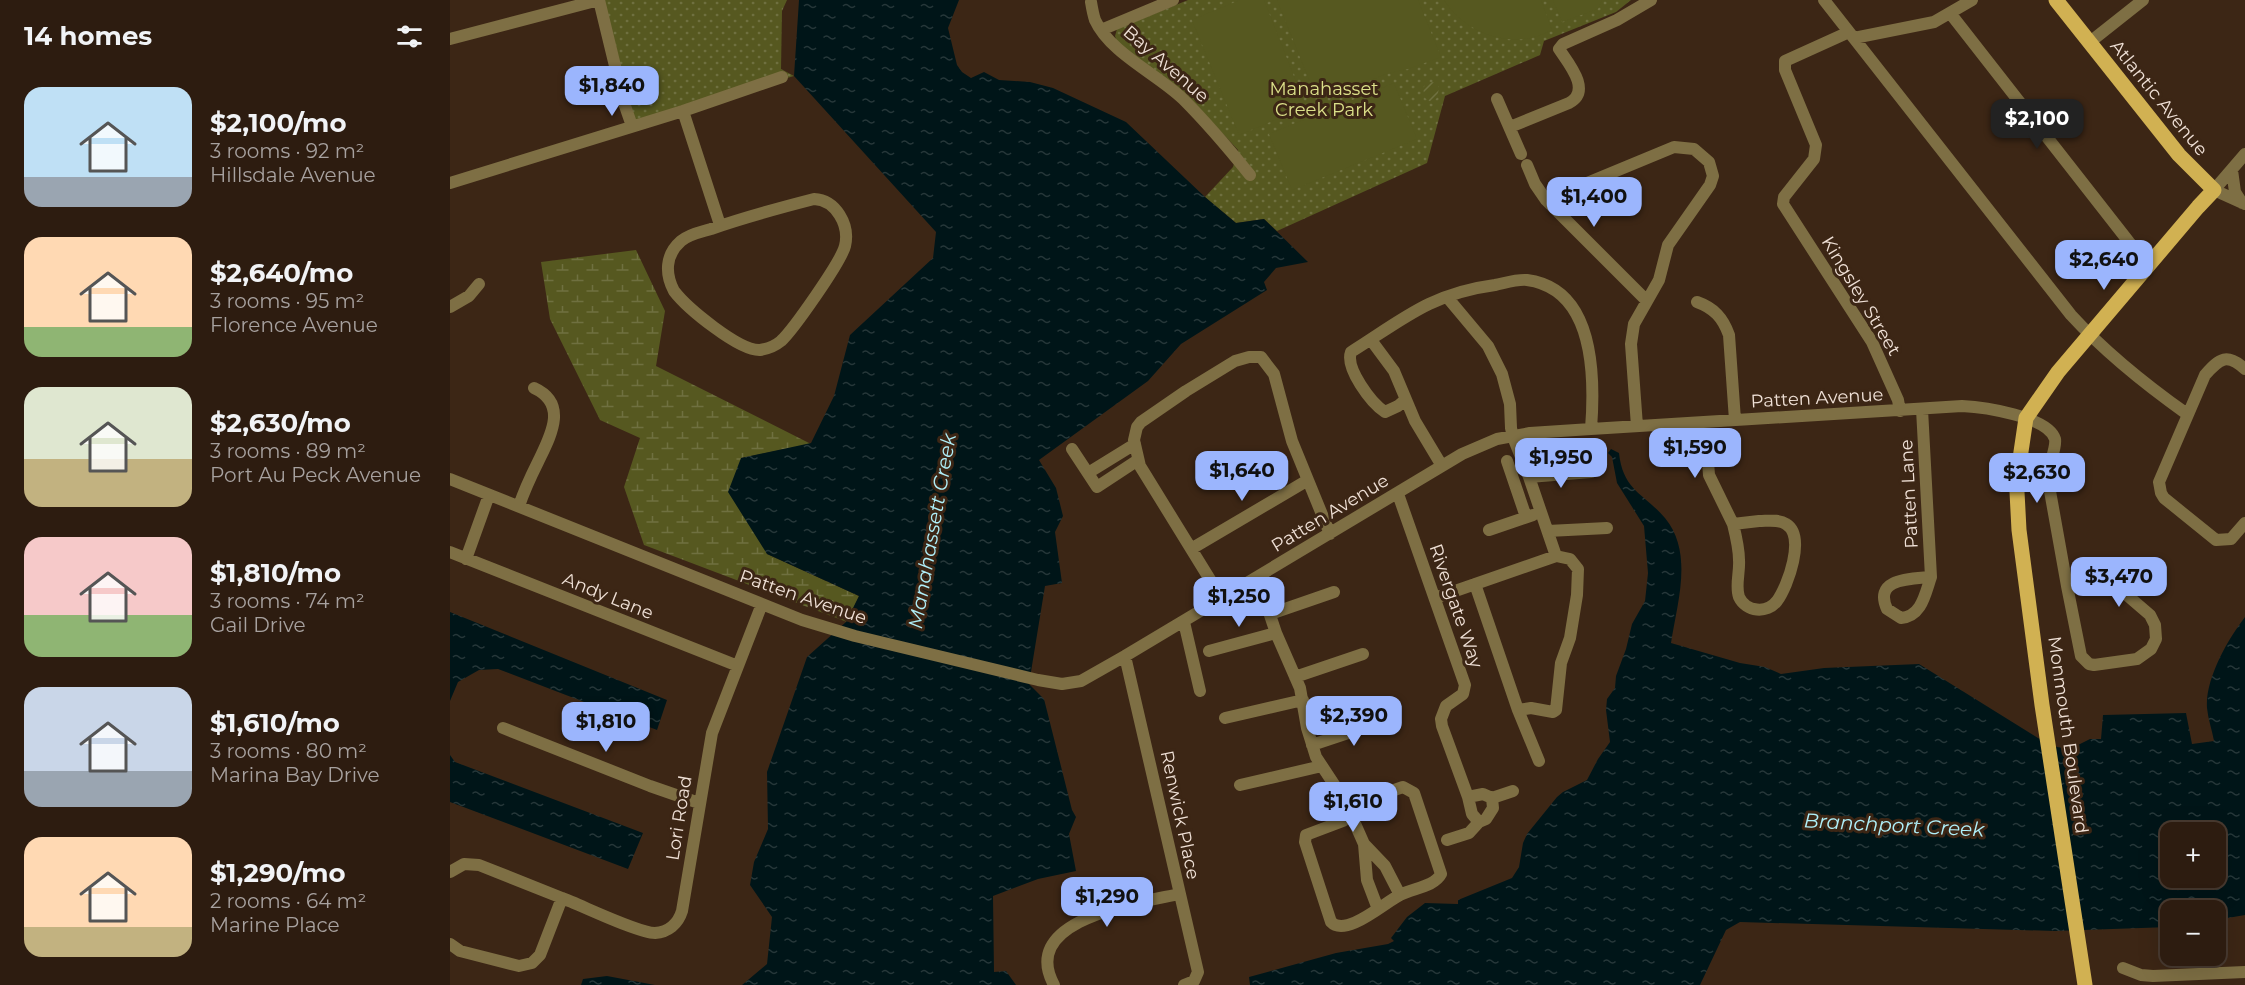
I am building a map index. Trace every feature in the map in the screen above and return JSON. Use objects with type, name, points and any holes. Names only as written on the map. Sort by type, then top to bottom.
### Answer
[{"type":"main road","name":"Atlantic Avenue","points":[[2056,0],[2179,155],[2214,190]]},
{"type":"main road","points":[[2026,418],[2058,372],[2214,190]]},
{"type":"main road","name":"Monmouth Boulevard","points":[[2026,418],[2018,472],[2017,507],[2042,705],[2084,978]]},
{"type":"street","points":[[450,39],[599,0],[624,103],[632,126]]},
{"type":"street","points":[[1101,30],[1173,0]]},
{"type":"street","points":[[1510,127],[1569,103],[1579,94],[1580,88],[1574,74],[1559,49],[1569,40],[1617,20],[1651,0]]},
{"type":"street","points":[[1824,0],[2071,315],[2090,336],[2187,414]]},
{"type":"street","points":[[1851,35],[1926,24],[1972,0]]},
{"type":"street","points":[[2090,42],[2143,0]]},
{"type":"street","name":"Bay Avenue","points":[[1091,2],[1094,17],[1112,43],[1182,98],[1226,145],[1250,175]]},
{"type":"street","points":[[1950,13],[2149,266]]},
{"type":"street","name":"Kingsley Street","points":[[1851,35],[1785,61],[1785,70],[1816,145],[1814,159],[1784,197],[1783,204],[1872,342],[1898,400],[1900,411]]},
{"type":"street","points":[[450,183],[683,111],[782,77]]},
{"type":"street","points":[[1497,99],[1535,184],[1546,200],[1647,301]]},
{"type":"street","points":[[683,111],[720,225]]},
{"type":"street","points":[[1546,200],[1674,147],[1690,147],[1704,156],[1711,166],[1711,182],[1668,245],[1659,280],[1634,324],[1631,337],[1637,426]]},
{"type":"street","points":[[2214,190],[2245,153]]},
{"type":"street","points":[[2232,170],[2235,192],[2243,204]]},
{"type":"street","name":"Atlantic Avenue","points":[[2214,190],[2243,204]]},
{"type":"street","points":[[814,198],[833,207],[843,221],[846,240],[841,256],[793,327],[779,343],[772,347],[757,350],[747,349],[737,344],[681,299],[669,282],[667,268],[674,248],[688,236],[720,225],[814,198]]},
{"type":"street","points":[[1405,400],[1385,412],[1378,407],[1362,386],[1350,363],[1349,354],[1417,310],[1447,297],[1471,289],[1522,280],[1540,283],[1563,297],[1579,321],[1591,362],[1593,396],[1591,429]]},
{"type":"street","points":[[450,307],[469,296],[479,284]]},
{"type":"street","points":[[1447,297],[1488,346],[1497,361],[1507,388],[1513,436],[1556,556]]},
{"type":"street","points":[[1697,302],[1717,312],[1729,335],[1735,420]]},
{"type":"street","points":[[1371,340],[1394,370],[1405,400],[1442,466]]},
{"type":"street","points":[[1222,599],[1138,460],[1135,434],[1141,422],[1234,361],[1261,357],[1274,374],[1292,441],[1330,534]]},
{"type":"street","points":[[2245,369],[2231,359],[2225,359],[2215,363],[2205,375],[2158,482],[2161,493],[2216,540],[2231,539],[2245,524]]},
{"type":"street","points":[[519,506],[550,435],[554,418],[553,406],[548,398],[534,388]]},
{"type":"street","name":"Patten Avenue","points":[[450,479],[822,627],[1062,684],[1081,681],[1125,656],[1484,443],[1530,433],[1962,406],[1987,407],[2026,418],[2050,431],[2054,437],[2055,448],[2047,470],[2067,586]]},
{"type":"street","name":"Patten Lane","points":[[1922,409],[1931,577]]},
{"type":"street","points":[[1706,422],[1709,475],[1733,524],[1739,560],[1739,595],[1742,602],[1753,609],[1766,609],[1779,599],[1793,561],[1796,549],[1793,531],[1787,524],[1779,521],[1733,524]]},
{"type":"street","points":[[1088,473],[1135,444]]},
{"type":"street","points":[[1072,449],[1097,487],[1138,460]]},
{"type":"street","points":[[1507,461],[1526,517]]},
{"type":"street","points":[[1529,477],[1591,472]]},
{"type":"street","points":[[1191,549],[1308,480]]},
{"type":"street","name":"Rivergate Way","points":[[1398,494],[1465,686],[1463,694],[1446,706],[1441,719],[1472,814],[1479,822]]},
{"type":"street","points":[[466,559],[489,495]]},
{"type":"street","points":[[1489,530],[1541,512]]},
{"type":"street","points":[[1548,531],[1607,528]]},
{"type":"street","name":"Andy Lane","points":[[450,552],[738,666]]},
{"type":"street","points":[[1435,598],[1556,556],[1570,559],[1578,569],[1575,615],[1561,663],[1557,708],[1553,712],[1531,708],[1518,710]]},
{"type":"street","points":[[1253,580],[1266,603],[1295,677],[1303,700],[1312,745],[1322,766],[1345,801],[1364,844],[1367,880],[1378,909]]},
{"type":"street","points":[[2102,581],[2114,584],[2153,619],[2156,639],[2151,649],[2137,659],[2098,666],[2089,664],[2080,652],[2067,586],[2102,581]]},
{"type":"street","points":[[1474,584],[1518,710],[1539,761]]},
{"type":"street","points":[[1270,614],[1334,592]]},
{"type":"street","name":"Lori Road","points":[[450,872],[465,864],[479,865],[650,932],[663,931],[673,926],[682,911],[712,733],[762,604]]},
{"type":"street","points":[[1184,622],[1200,691]]},
{"type":"street","points":[[1209,651],[1276,633]]},
{"type":"street","points":[[1295,677],[1363,654]]},
{"type":"street","name":"Renwick Place","points":[[1125,656],[1198,972],[1189,983]]},
{"type":"street","points":[[1225,718],[1303,700]]},
{"type":"street","points":[[1312,745],[1387,720]]},
{"type":"street","points":[[503,728],[639,782],[699,803]]},
{"type":"street","points":[[1240,785],[1322,766]]},
{"type":"street","points":[[1403,787],[1414,793],[1441,874],[1436,881],[1400,895],[1354,923],[1342,927],[1334,926],[1331,922],[1305,842],[1306,835],[1310,832],[1343,821],[1351,813],[1362,801],[1386,792],[1403,787]]},
{"type":"street","points":[[1468,797],[1483,794],[1492,798],[1513,791]]},
{"type":"street","points":[[1447,840],[1469,833],[1479,822],[1490,815],[1493,808],[1492,798]]},
{"type":"street","points":[[1364,844],[1385,866],[1400,895]]},
{"type":"street","points":[[1054,985],[1046,961],[1050,946],[1065,930],[1109,911],[1179,894]]},
{"type":"street","points":[[450,944],[460,951],[519,966],[532,963],[540,955],[562,898]]},
{"type":"street","points":[[2123,968],[2141,975],[2153,976],[2245,972]]},
{"type":"green space","points":[[600,0],[787,0],[782,11],[781,69],[794,76],[630,124]]},
{"type":"green space","name":"Manahasset Creek Park","points":[[1188,0],[1631,0],[1616,12],[1544,41],[1540,55],[1445,96],[1427,163],[1277,231],[1264,219],[1236,223],[1205,197],[1233,167],[1238,150],[1187,95],[1117,42],[1115,36],[1117,29]]},
{"type":"green space","points":[[1240,0],[1264,0],[1306,107],[1239,135],[1192,20]]},
{"type":"green space","points":[[1277,0],[1418,0],[1441,57],[1386,74],[1318,102]]},
{"type":"green space","points":[[1444,0],[1541,0],[1552,30],[1523,39],[1492,36],[1465,22]]},
{"type":"green space","points":[[1553,0],[1602,0],[1598,9],[1562,22]]},
{"type":"green space","points":[[1431,82],[1437,83],[1439,88],[1437,98],[1431,102],[1425,98],[1423,88]]},
{"type":"green space","points":[[1394,83],[1417,139],[1292,190],[1269,134]]},
{"type":"green space","points":[[636,250],[665,311],[656,366],[811,444],[741,458],[767,554],[859,596],[847,622],[644,545],[624,487],[640,438],[600,420],[550,319],[541,262]]},
{"type":"water","name":"Manahassett Creek","points":[[799,0],[959,0],[948,28],[957,65],[962,72],[971,78],[984,72],[999,80],[1030,82],[1053,88],[1126,122],[1205,197],[1236,223],[1264,219],[1308,262],[1276,268],[1264,282],[1267,290],[1181,344],[1148,381],[1039,460],[1056,488],[1063,516],[1055,532],[1062,583],[1045,586],[1029,684],[1044,699],[1072,810],[1076,817],[1069,834],[1076,871],[1038,879],[993,896],[994,972],[1006,971],[1016,985],[742,985],[767,964],[772,917],[750,885],[754,862],[768,829],[767,772],[807,657],[846,622],[859,596],[767,554],[728,492],[741,458],[811,443],[834,396],[850,335],[933,258],[936,232],[794,76]]},
{"type":"water","name":"Branchport Creek","points":[[1611,449],[1619,453],[1621,466],[1630,484],[1665,518],[1674,532],[1679,547],[1681,579],[1671,643],[1740,663],[1765,667],[1781,674],[1824,668],[1919,664],[2038,738],[2057,747],[2070,749],[2090,739],[2101,739],[2103,715],[2186,713],[2192,744],[2214,741],[2207,708],[2210,685],[2225,648],[2245,617],[2245,915],[2226,918],[2226,900],[2160,900],[2160,927],[2055,931],[1740,922],[1726,930],[1700,985],[1250,985],[1249,977],[1336,953],[1388,944],[1394,941],[1391,938],[1407,917],[1425,903],[1458,904],[1458,900],[1512,878],[1519,867],[1527,834],[1557,797],[1587,780],[1610,742],[1607,699],[1615,688],[1616,676],[1632,624],[1645,601],[1648,573],[1644,526],[1617,483],[1612,457],[1608,453]]},
{"type":"water","points":[[450,612],[667,700],[657,730],[498,669],[479,670],[458,682],[450,701]]},
{"type":"water","points":[[450,755],[455,762],[643,833],[628,869],[450,802]]},
{"type":"water","points":[[607,976],[655,985],[581,985],[583,979]]}]
